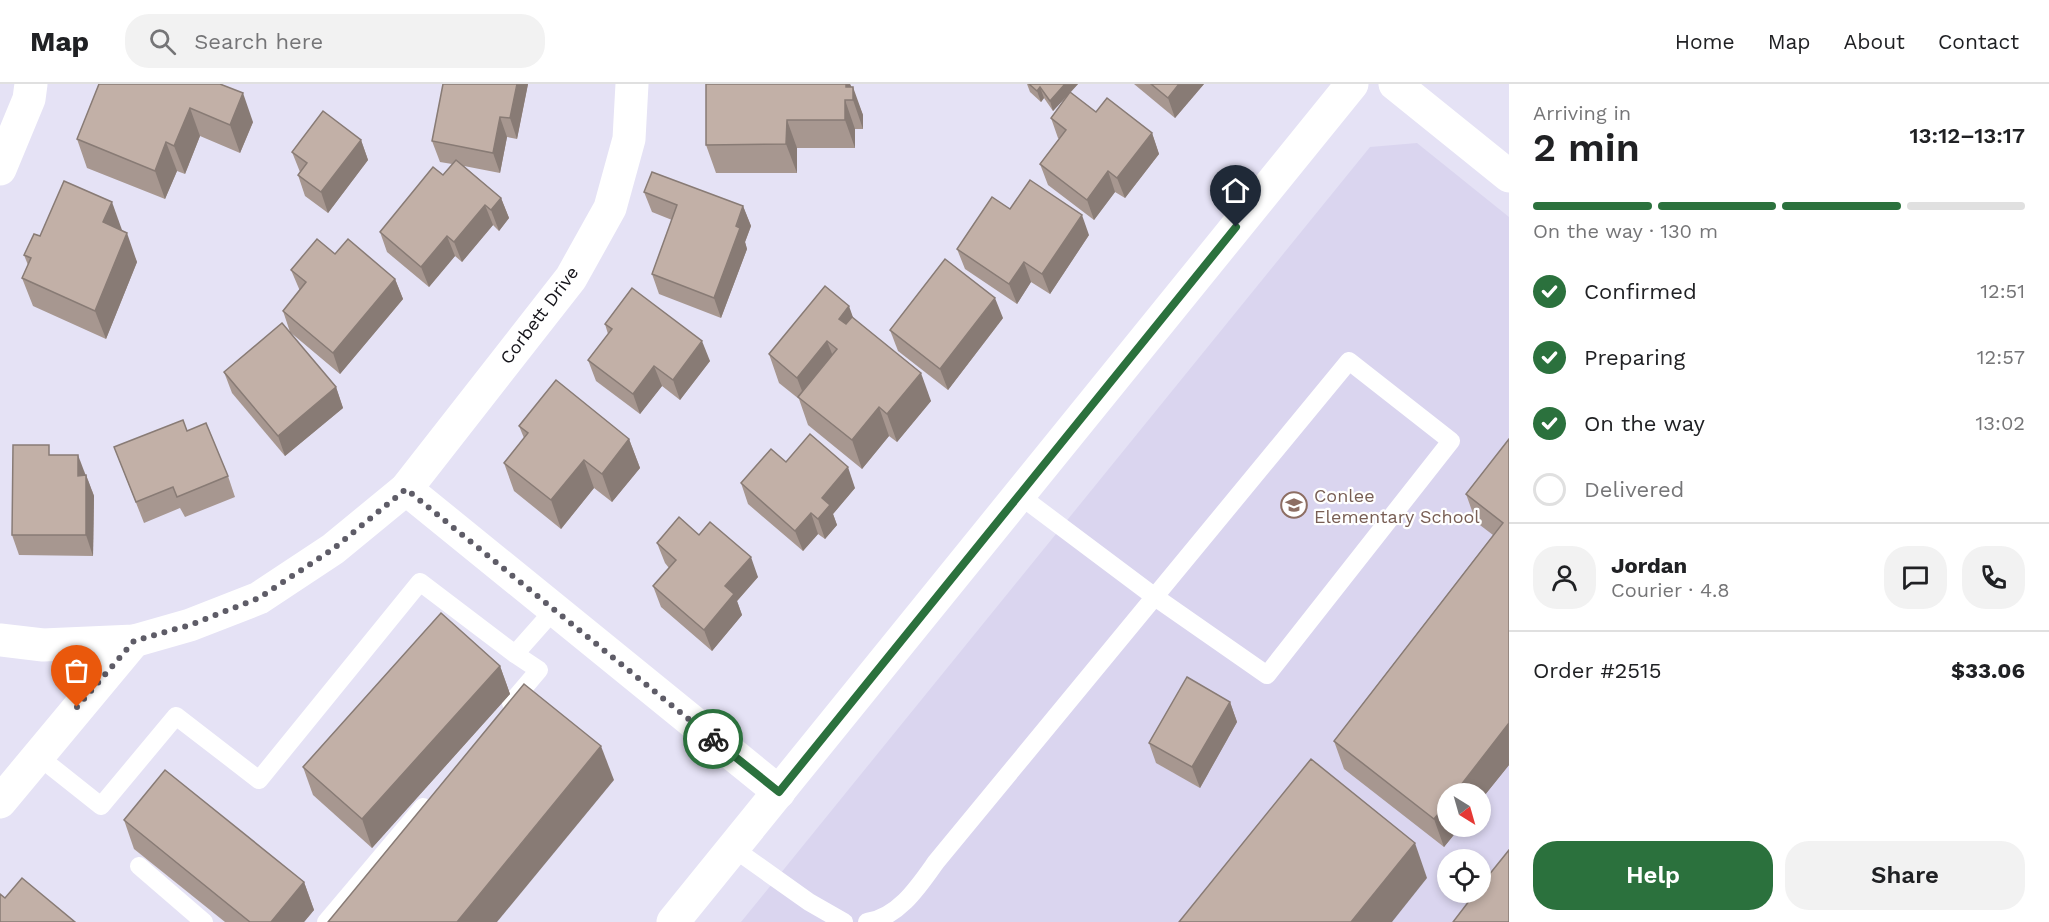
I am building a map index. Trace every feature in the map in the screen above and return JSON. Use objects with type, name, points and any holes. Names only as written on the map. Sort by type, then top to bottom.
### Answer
[{"type":"street","points":[[0,169],[29,99],[32,84]]},
{"type":"street","name":"Corbett Drive","points":[[0,640],[43,645],[134,641],[190,625],[259,598],[333,549],[406,489],[571,278],[610,208],[629,139],[632,84]]},
{"type":"street","points":[[673,922],[1352,84]]},
{"type":"street","points":[[1395,84],[1509,176]]},
{"type":"street","points":[[406,489],[779,792]]},
{"type":"street","points":[[0,802],[134,641]]},
{"type":"lane","points":[[867,922],[879,920],[912,895],[936,862],[1155,597],[1349,362],[1451,441],[1267,675],[1155,597],[1019,495]]},
{"type":"lane","points":[[38,756],[101,806],[177,716],[259,780],[420,582],[539,670],[501,715]]},
{"type":"lane","points":[[515,654],[554,610]]},
{"type":"lane","points":[[326,922],[432,796]]},
{"type":"lane","points":[[733,848],[809,902],[844,922]]},
{"type":"lane","points":[[139,866],[204,922]]},
{"type":"shaded area","name":"Conlee Elementary School","points":[[1417,143],[1509,217],[1509,922],[741,922],[1370,147]]},
{"type":"building","points":[[99,84],[220,84],[243,93],[230,125],[190,108],[174,146],[166,142],[155,171],[77,139]]},
{"type":"building","points":[[443,84],[517,84],[510,118],[500,117],[493,153],[432,141]]},
{"type":"building","points":[[706,84],[846,84],[846,87],[853,87],[853,100],[845,100],[845,120],[787,120],[786,144],[706,145]]},
{"type":"building","points":[[1029,84],[1065,84],[1050,101],[1040,87],[1037,91]]},
{"type":"building","points":[[1151,84],[1179,84],[1168,98]]},
{"type":"building","points":[[1070,92],[1096,112],[1107,98],[1152,133],[1117,178],[1108,171],[1087,200],[1040,164],[1066,130],[1051,118]]},
{"type":"building","points":[[323,111],[361,140],[321,192],[298,175],[307,163],[292,152]]},
{"type":"building","points":[[456,160],[501,198],[491,210],[485,205],[454,242],[447,236],[421,267],[380,232],[433,167],[443,175]]},
{"type":"building","points":[[652,172],[743,206],[736,226],[740,228],[714,298],[652,274],[677,205],[644,192]]},
{"type":"building","points":[[1030,180],[1082,215],[1042,274],[1024,262],[1009,284],[957,249],[992,197],[1010,209]]},
{"type":"building","points":[[64,181],[112,202],[103,222],[127,233],[95,311],[22,278],[31,258],[24,255],[34,234],[40,236]]},
{"type":"building","points":[[317,239],[335,254],[348,239],[395,279],[333,353],[283,311],[306,282],[291,270]]},
{"type":"building","points":[[945,259],[995,298],[940,369],[890,330]]},
{"type":"building","points":[[825,286],[849,306],[839,319],[846,324],[852,317],[921,373],[887,414],[879,407],[852,440],[798,397],[837,349],[827,341],[797,378],[769,354]]},
{"type":"building","points":[[632,288],[702,341],[673,380],[654,366],[633,394],[588,360],[612,329],[605,324]]},
{"type":"building","points":[[282,323],[336,387],[278,436],[224,372]]},
{"type":"building","points":[[556,380],[629,439],[602,474],[584,460],[551,500],[504,463],[528,433],[519,426]]},
{"type":"building","points":[[183,420],[187,431],[206,423],[228,476],[177,497],[173,487],[136,502],[114,447]]},
{"type":"building","points":[[810,434],[848,467],[822,498],[830,505],[818,519],[811,513],[795,531],[741,483],[771,449],[786,462]]},
{"type":"building","points":[[1509,439],[1509,723],[1463,783],[1437,783],[1437,815],[1434,819],[1334,741],[1503,523],[1466,494]]},
{"type":"building","points":[[13,445],[49,445],[49,455],[78,455],[78,476],[86,475],[86,535],[12,535]]},
{"type":"building","points":[[679,517],[699,535],[710,522],[751,557],[725,586],[734,594],[704,630],[653,586],[676,560],[657,543]]},
{"type":"building","points":[[441,613],[500,666],[362,819],[303,767]]},
{"type":"building","points":[[1187,677],[1230,702],[1192,767],[1149,743]]},
{"type":"building","points":[[524,684],[601,746],[457,922],[328,922]]},
{"type":"building","points":[[1311,759],[1415,843],[1351,922],[1179,922]]},
{"type":"building","points":[[165,770],[304,882],[271,922],[250,922],[124,820]]},
{"type":"building","points":[[1509,850],[1509,922],[1453,922],[1468,903],[1491,903],[1491,872]]},
{"type":"building","points":[[22,878],[75,922],[0,922],[0,894],[5,898]]},
{"type":"way so far","points":[[77,707],[134,641],[190,625],[259,598],[333,549],[406,489],[713,739]]},
{"type":"place","name":"Conlee Elementary School","points":[[1294,505]]},
{"type":"route","points":[[713,739],[779,792],[1236,227]]}]
